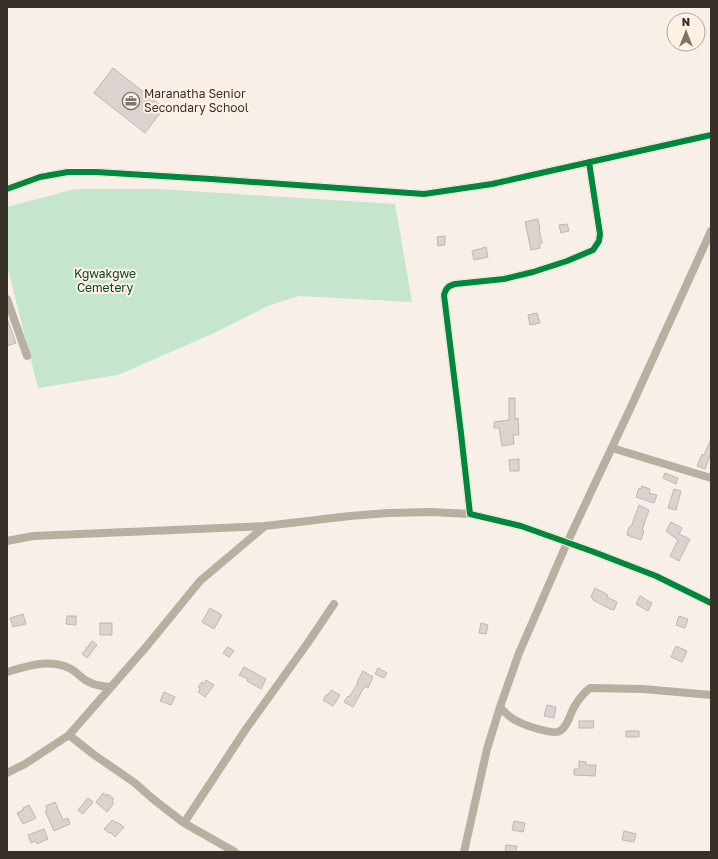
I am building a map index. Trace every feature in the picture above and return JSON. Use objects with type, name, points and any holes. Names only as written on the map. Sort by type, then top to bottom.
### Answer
[{"type":"street","points":[[7,189],[40,177],[68,172],[96,172],[211,178],[424,194],[492,184],[711,134]]},
{"type":"street","points":[[470,514],[444,295],[446,289],[449,285],[504,279],[533,272],[567,261],[593,250],[599,241],[600,234],[589,162]]},
{"type":"street","points":[[464,852],[487,749],[519,653],[567,543],[711,231]]},
{"type":"street","points":[[7,298],[27,356]]},
{"type":"street","points":[[612,448],[711,478]]},
{"type":"street","points":[[7,541],[34,536],[265,526],[388,513],[431,512],[470,514],[521,526],[656,576],[711,602]]},
{"type":"street","points":[[7,773],[25,764],[69,735],[146,647],[200,581],[265,526]]},
{"type":"street","points":[[184,823],[246,729],[334,604]]},
{"type":"street","points":[[7,672],[43,663],[53,663],[62,665],[72,670],[88,682],[99,686],[110,687]]},
{"type":"street","points":[[500,707],[509,716],[519,722],[554,733],[560,731],[565,726],[574,707],[584,693],[590,688],[643,689],[711,695]]},
{"type":"street","points":[[69,735],[184,823],[235,852]]},
{"type":"green space","name":"Kgwakgwe Cemetery","points":[[75,189],[160,189],[395,204],[412,302],[299,296],[268,306],[212,334],[118,375],[38,388],[7,266],[7,207]]},
{"type":"building","points":[[113,68],[164,108],[145,133],[94,93]]},
{"type":"building","points":[[538,219],[542,243],[539,244],[540,248],[531,250],[525,222]]},
{"type":"building","points":[[567,224],[569,231],[561,233],[559,225]]},
{"type":"building","points":[[445,236],[445,245],[438,246],[437,237]]},
{"type":"building","points":[[486,247],[488,257],[474,260],[472,251]]},
{"type":"building","points":[[537,313],[540,323],[530,325],[528,315]]},
{"type":"building","points":[[8,321],[16,343],[7,346],[7,322]]},
{"type":"building","points":[[509,398],[515,398],[515,419],[518,418],[519,435],[513,435],[514,444],[502,446],[499,428],[494,428],[494,422],[509,420]]},
{"type":"building","points":[[711,439],[711,453],[705,469],[697,466]]},
{"type":"building","points":[[519,459],[519,471],[510,471],[509,460]]},
{"type":"building","points":[[665,473],[678,478],[676,484],[663,478]]},
{"type":"building","points":[[642,486],[650,489],[649,493],[657,495],[654,503],[636,497],[639,488],[641,489]]},
{"type":"building","points":[[674,489],[681,491],[676,510],[668,508]]},
{"type":"building","points":[[639,505],[649,510],[642,530],[644,531],[641,540],[627,535]]},
{"type":"building","points":[[671,522],[682,528],[679,534],[690,539],[679,561],[670,556],[678,540],[666,531]]},
{"type":"building","points":[[595,588],[617,602],[614,610],[593,600],[591,597]]},
{"type":"building","points":[[640,596],[652,603],[648,611],[636,604]]},
{"type":"building","points":[[210,608],[222,615],[214,629],[202,622]]},
{"type":"building","points":[[23,614],[26,624],[13,627],[10,618]]},
{"type":"building","points":[[67,616],[76,616],[76,625],[66,624]]},
{"type":"building","points":[[679,616],[688,619],[685,628],[676,625]]},
{"type":"building","points":[[100,623],[112,623],[112,635],[100,635]]},
{"type":"building","points":[[481,623],[488,625],[486,634],[479,633]]},
{"type":"building","points":[[92,641],[97,645],[87,658],[82,654]]},
{"type":"building","points":[[676,646],[687,651],[682,662],[671,657]]},
{"type":"building","points":[[228,647],[234,651],[229,657],[223,653]]},
{"type":"building","points":[[244,667],[266,679],[261,689],[247,681],[248,679],[239,675]]},
{"type":"building","points":[[378,668],[387,673],[384,678],[375,674]]},
{"type":"building","points":[[363,671],[373,677],[368,688],[365,686],[353,707],[344,702],[358,683],[357,682]]},
{"type":"building","points":[[206,680],[214,685],[205,697],[198,692],[200,689],[198,687],[202,682],[204,684]]},
{"type":"building","points":[[331,690],[340,695],[333,706],[323,700]]},
{"type":"building","points":[[164,692],[175,697],[171,705],[160,701]]},
{"type":"building","points":[[547,705],[556,707],[554,718],[544,716]]},
{"type":"building","points":[[579,721],[594,721],[593,728],[579,728]]},
{"type":"building","points":[[626,731],[639,731],[639,737],[626,737]]},
{"type":"building","points":[[579,761],[586,762],[586,765],[596,765],[595,776],[574,775],[574,769],[579,769]]},
{"type":"building","points":[[103,793],[107,796],[108,794],[114,799],[112,801],[114,803],[107,812],[96,802]]},
{"type":"building","points":[[88,798],[93,802],[83,814],[78,810]]},
{"type":"building","points":[[55,802],[63,820],[68,818],[70,824],[54,831],[45,811],[47,810],[46,806]]},
{"type":"building","points":[[29,805],[36,818],[23,824],[17,813]]},
{"type":"building","points":[[112,820],[124,827],[115,837],[104,829]]},
{"type":"building","points":[[514,821],[525,823],[523,832],[512,830]]},
{"type":"building","points":[[44,829],[48,839],[37,844],[36,841],[31,843],[28,835]]},
{"type":"building","points":[[624,831],[636,834],[634,842],[622,840]]},
{"type":"building","points":[[506,845],[517,846],[516,852],[505,852]]},
{"type":"cycle path","points":[[7,189],[40,177],[68,172],[96,172],[424,194],[492,184],[711,135]]},
{"type":"cycle path","points":[[589,162],[600,234],[599,241],[593,250],[567,261],[533,272],[504,279],[455,284],[448,288],[444,295],[470,514],[521,526],[594,552],[656,576],[711,603]]},
{"type":"place","name":"Maranatha Senior Secondary School","points":[[131,101]]}]
